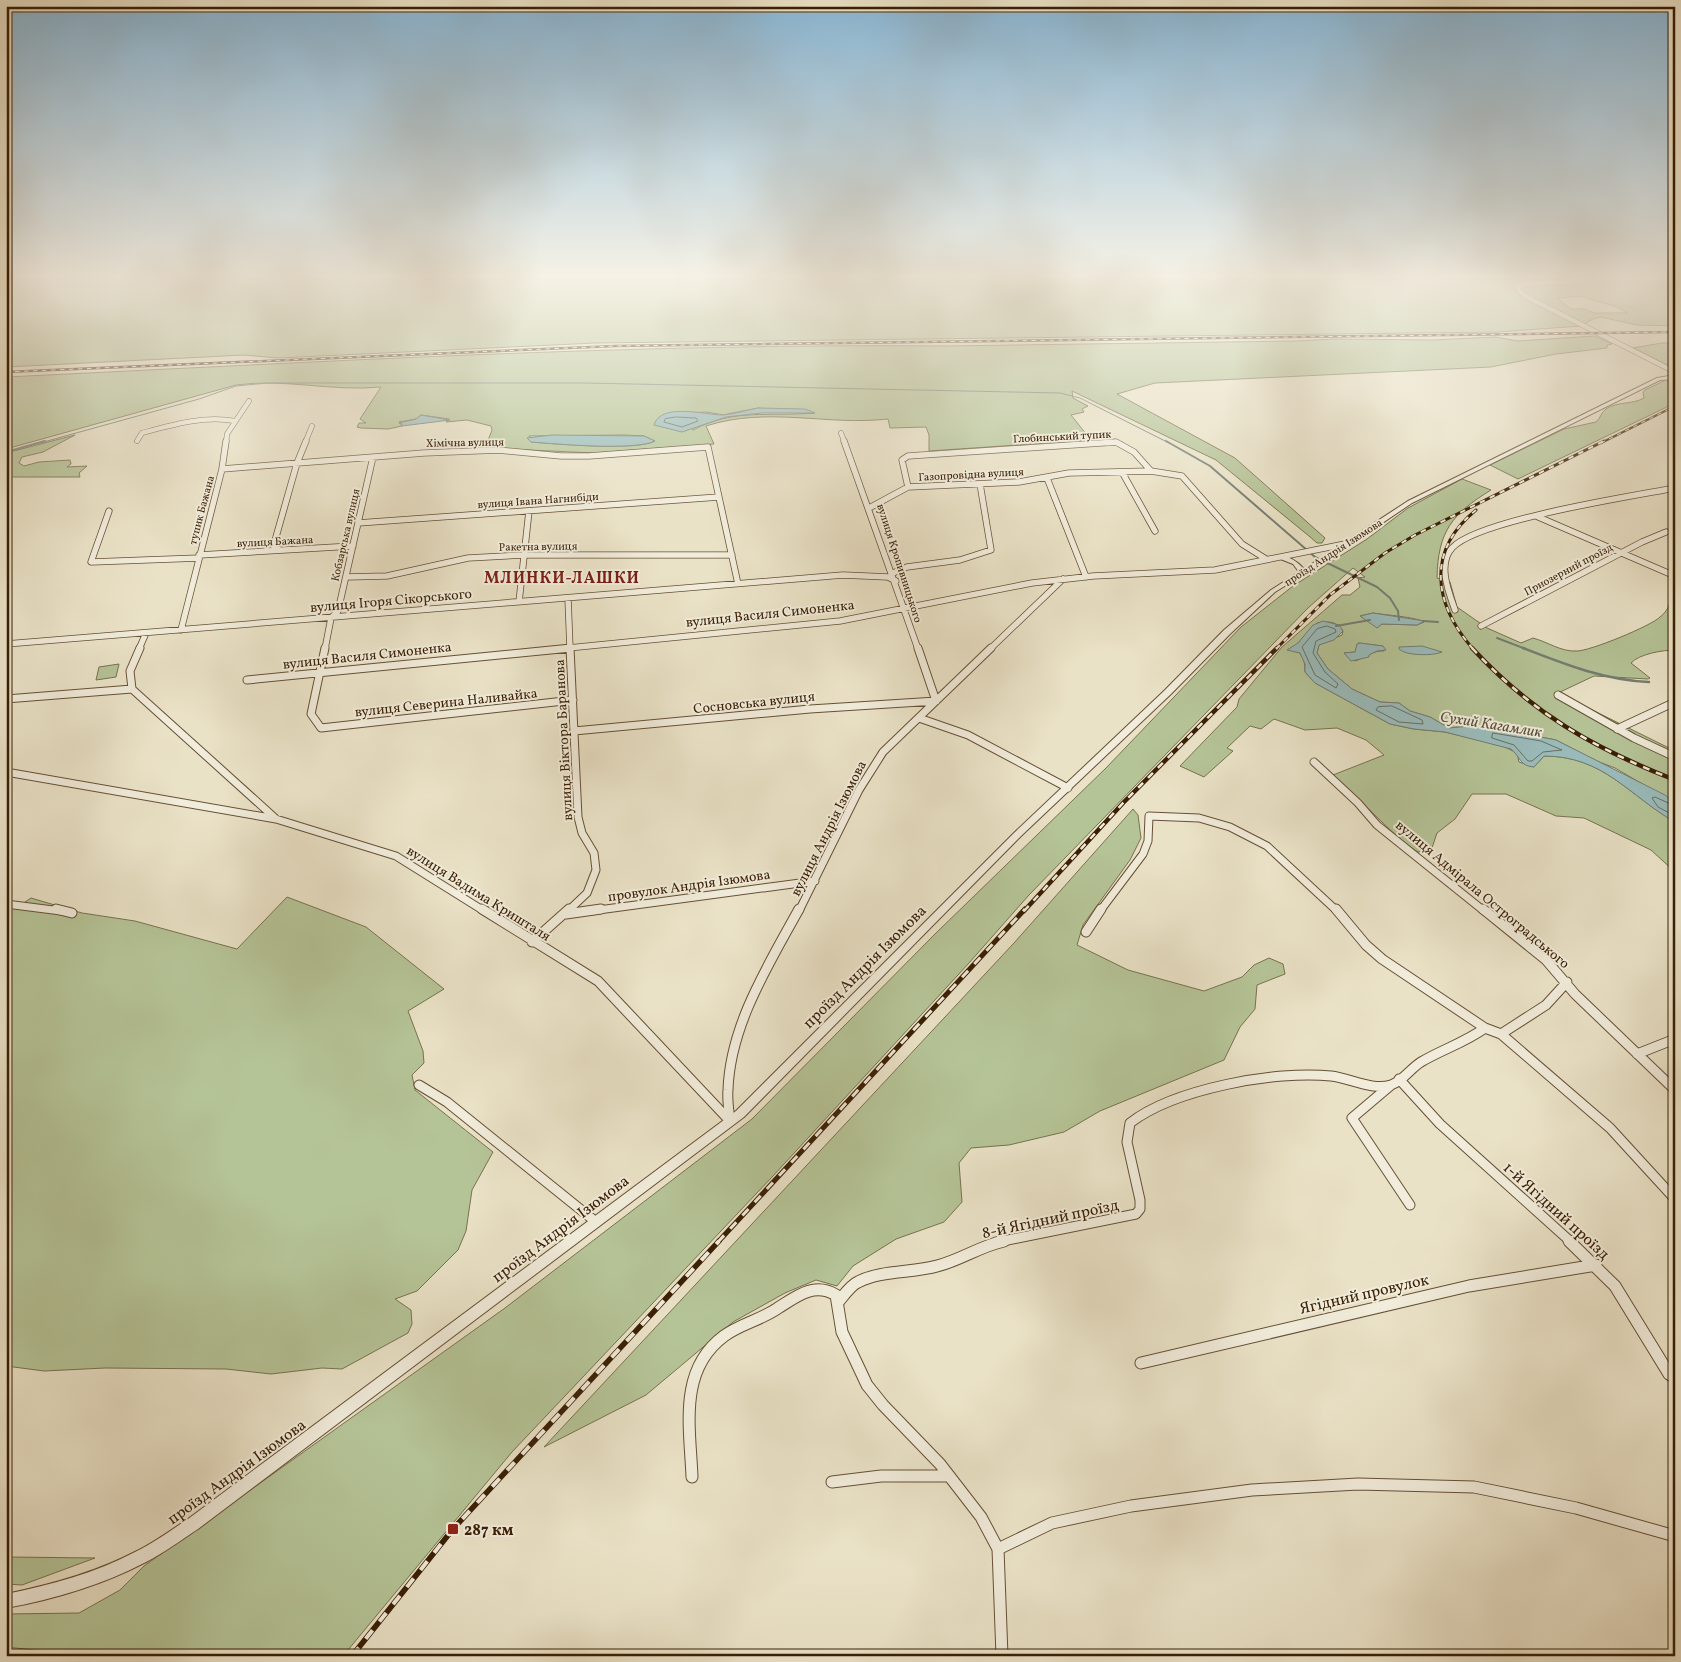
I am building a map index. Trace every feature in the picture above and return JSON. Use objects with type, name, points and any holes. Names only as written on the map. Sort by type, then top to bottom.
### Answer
[{"type":"street","points":[[1645,357],[1675,372]]},
{"type":"street","name":"проїзд Андрія Ізюмова","points":[[6,1601],[46,1594],[91,1578],[140,1557],[193,1524],[730,1121],[755,1100],[913,938],[1168,692],[1227,632],[1273,591],[1331,556],[1398,508],[1659,379],[1675,377]]},
{"type":"street","name":"тупик Бажана","points":[[181,630],[222,469],[228,434],[249,401]]},
{"type":"street","points":[[137,441],[142,433],[154,429],[218,420],[235,421]]},
{"type":"street","points":[[282,551],[274,547],[297,463],[312,426]]},
{"type":"street","name":"вулиця Кропивницького","points":[[841,433],[871,507],[936,701]]},
{"type":"street","name":"Глобинський тупик","points":[[908,487],[901,466],[902,460],[908,456],[1070,444],[1120,443],[1140,457],[1151,471]]},
{"type":"street","name":"Хімічна вулиця","points":[[222,469],[498,450],[589,456],[708,447],[719,497]]},
{"type":"street","name":"Кобзарська вулиця","points":[[321,728],[311,714],[331,618],[338,611],[373,458]]},
{"type":"street","points":[[1151,471],[1182,476],[1242,544],[1266,559]]},
{"type":"street","name":"Газопровідна вулиця","points":[[871,507],[886,497],[908,487],[1019,482],[1069,473],[1151,471]]},
{"type":"street","points":[[1122,472],[1155,531]]},
{"type":"street","points":[[1046,478],[1086,577]]},
{"type":"street","points":[[893,572],[907,567],[960,560],[991,550],[980,484]]},
{"type":"street","points":[[1455,610],[1448,588],[1445,567],[1453,547],[1480,533],[1536,516],[1675,488]]},
{"type":"street","points":[[1667,490],[1675,494]]},
{"type":"street","points":[[719,497],[738,584]]},
{"type":"street","name":"вулиця Івана Нагнибіди","points":[[358,523],[719,497]]},
{"type":"street","name":"вулиця Бажана","points":[[109,511],[91,562],[199,557],[353,546]]},
{"type":"street","points":[[519,602],[529,511]]},
{"type":"street","points":[[1536,516],[1675,576]]},
{"type":"street","name":"Приозерний проїзд","points":[[1481,626],[1620,553],[1666,532]]},
{"type":"street","name":"вулиця Василя Симоненка","points":[[247,680],[840,621],[903,606],[1063,579],[1215,570],[1351,542]]},
{"type":"street","name":"Ракетна вулиця","points":[[346,577],[387,576],[468,558],[524,555],[732,555]]},
{"type":"street","points":[[1280,557],[1308,570]]},
{"type":"street","name":"вулиця Ігоря Сікорського","points":[[6,644],[843,575],[888,576],[896,581]]},
{"type":"street","name":"вулиця Андрія Ізюмова","points":[[730,1121],[726,1100],[728,1072],[744,1016],[815,881],[857,792],[876,762],[936,701],[1063,579]]},
{"type":"street","name":"вулиця Віктора Баранова","points":[[532,942],[566,914],[587,893],[596,870],[594,853],[582,833],[578,817],[568,598]]},
{"type":"street","points":[[146,632],[130,671],[132,689],[276,819]]},
{"type":"street","points":[[6,699],[132,689]]},
{"type":"street","points":[[1558,696],[1618,729],[1675,757]]},
{"type":"street","name":"вулиця Северина Наливайка","points":[[321,728],[573,700]]},
{"type":"street","name":"Сосновська вулиця","points":[[574,731],[810,709],[936,701]]},
{"type":"street","points":[[1618,729],[1675,702]]},
{"type":"street","points":[[919,718],[968,736],[1068,788]]},
{"type":"street","name":"вулиця Адмірала Остроградського","points":[[1314,762],[1358,802],[1378,825],[1546,960],[1567,982],[1575,994],[1675,1090]]},
{"type":"street","name":"вулиця Вадима Кришталя","points":[[6,772],[192,802],[276,819],[396,856],[532,942],[598,981],[730,1121]]},
{"type":"street","points":[[1086,932],[1107,899],[1143,854],[1148,841],[1147,818],[1152,815],[1199,818],[1230,827],[1266,846],[1332,905],[1366,945],[1382,959],[1485,1028],[1501,1034],[1610,1128],[1675,1200]]},
{"type":"street","name":"провулок Андрія Ізюмова","points":[[566,914],[815,881]]},
{"type":"street","points":[[6,904],[45,907],[72,913]]},
{"type":"street","points":[[1501,1034],[1527,1019],[1562,990],[1567,982]]},
{"type":"street","points":[[1410,1204],[1352,1118],[1419,1063],[1463,1042],[1485,1028]]},
{"type":"street","points":[[1637,1054],[1675,1039]]},
{"type":"street","name":"8-й Ягідний проїзд","points":[[839,1301],[857,1282],[896,1272],[935,1266],[968,1256],[985,1245],[1136,1214],[1140,1209],[1140,1200],[1127,1142],[1128,1128],[1134,1118],[1172,1100],[1208,1090],[1291,1075],[1330,1076],[1379,1086],[1395,1082]]},
{"type":"street","name":"1-й Ягідний проїзд","points":[[1395,1082],[1596,1265],[1615,1286],[1669,1374],[1675,1378]]},
{"type":"street","points":[[419,1085],[447,1102],[596,1222]]},
{"type":"street","name":"Ягідний провулок","points":[[1141,1363],[1470,1286],[1596,1265]]},
{"type":"street","points":[[692,1476],[689,1396],[694,1371],[703,1357],[732,1331],[761,1319],[804,1292],[812,1288],[828,1290],[836,1295],[839,1301],[842,1332],[854,1362],[867,1385],[950,1476],[981,1517],[998,1549],[1002,1656]]},
{"type":"street","points":[[832,1482],[881,1476],[950,1476]]},
{"type":"street","points":[[998,1549],[1052,1523],[1132,1506],[1252,1490],[1358,1484],[1474,1487],[1576,1508],[1675,1536]]},
{"type":"green space","points":[[6,357],[213,357],[6,367]]},
{"type":"green space","points":[[262,357],[308,357],[278,358]]},
{"type":"green space","points":[[439,357],[1543,357],[1491,367],[1155,383],[1117,394],[1235,458],[1325,538],[1322,543],[1317,543],[1216,460],[1072,391],[1073,398],[1088,406],[1082,409],[1084,412],[1071,415],[1091,440],[929,451],[929,435],[926,427],[890,428],[888,419],[842,420],[752,417],[706,426],[714,444],[594,453],[485,448],[492,430],[491,426],[467,420],[446,422],[449,419],[421,415],[416,419],[399,422],[402,426],[388,429],[357,427],[359,423],[366,423],[360,419],[381,387],[345,388],[254,383],[236,385],[6,449],[6,377]],"holes":[[[758,408],[814,413],[738,416],[708,423],[693,430],[692,413],[706,412],[723,415]],[[529,436],[644,436],[655,441],[631,446],[595,446],[531,442]]]},
{"type":"green space","points":[[1650,357],[1675,357],[1675,369]]},
{"type":"green space","points":[[1670,378],[1675,378],[1675,403],[1518,479],[1490,465],[1564,429],[1596,422],[1606,409],[1644,398],[1643,392],[1645,390]]},
{"type":"green space","points":[[75,435],[43,452],[22,457],[19,463],[24,466],[39,462],[70,460],[71,464],[67,467],[87,466],[79,473],[80,477],[6,477],[6,453]]},
{"type":"green space","points":[[1462,479],[1491,490],[1466,507],[1450,525],[1440,548],[1437,578],[1450,582],[1457,607],[1487,628],[1521,643],[1533,638],[1565,650],[1584,650],[1620,637],[1654,621],[1665,612],[1670,601],[1675,605],[1675,650],[1645,655],[1631,663],[1650,678],[1594,676],[1558,693],[1675,751],[1675,803],[1615,768],[1594,760],[1556,740],[1494,728],[1470,726],[1449,728],[1430,717],[1410,711],[1399,703],[1380,702],[1352,689],[1328,669],[1317,653],[1319,645],[1342,635],[1343,631],[1335,624],[1329,622],[1317,623],[1298,643],[1295,651],[1302,656],[1305,672],[1315,683],[1390,724],[1445,732],[1503,746],[1517,753],[1519,762],[1534,767],[1544,756],[1565,758],[1600,770],[1675,822],[1675,872],[1651,850],[1584,818],[1556,816],[1506,794],[1472,794],[1455,819],[1437,833],[1431,851],[1418,852],[1405,844],[1333,775],[1384,755],[1366,740],[1337,728],[1305,730],[1274,719],[1261,729],[1250,726],[1227,748],[1233,751],[1204,777],[1180,766],[1237,707],[1239,699],[1282,647],[1342,595],[1350,595],[1360,587],[1358,578],[1365,577],[1353,568],[1308,608],[1029,895],[773,1176],[512,1452],[343,1656],[92,1656],[6,1647],[6,1614],[79,1613],[120,1590],[144,1566],[505,1308],[752,1119],[935,934],[1106,768],[1241,627],[1293,586],[1367,539],[1408,508]],"holes":[[[1373,613],[1408,617],[1424,622],[1417,625],[1382,624],[1378,627],[1360,616]],[[1358,643],[1383,646],[1384,651],[1373,653],[1355,661],[1344,653],[1355,652]]]},
{"type":"green space","points":[[119,664],[116,677],[96,680],[99,667]]},
{"type":"green space","points":[[1133,809],[1138,815],[1141,838],[1130,860],[1083,925],[1077,945],[1128,970],[1204,991],[1242,977],[1254,965],[1269,958],[1283,964],[1285,974],[1257,985],[1255,1009],[1240,1027],[1224,1060],[1100,1111],[1064,1132],[1009,1145],[971,1148],[959,1163],[962,1202],[944,1222],[896,1239],[853,1266],[837,1286],[816,1280],[785,1293],[733,1322],[646,1395],[544,1447],[1014,943]]},
{"type":"green space","points":[[287,897],[366,927],[444,989],[408,1011],[423,1051],[424,1063],[412,1075],[415,1090],[493,1152],[472,1190],[466,1231],[458,1250],[417,1291],[395,1299],[411,1310],[412,1324],[408,1333],[342,1369],[322,1368],[271,1374],[226,1369],[105,1368],[44,1371],[6,1366],[6,900],[22,904],[31,898],[82,913],[135,921],[237,949]]},
{"type":"green space","points":[[6,1557],[95,1558],[22,1585],[6,1584]]},
{"type":"water","points":[[758,408],[805,409],[815,413],[762,413],[726,417],[682,432],[654,425],[658,418],[674,412],[684,411],[723,415]]},
{"type":"water","points":[[421,415],[450,420],[402,426],[399,423],[416,419]]},
{"type":"water","points":[[552,435],[644,436],[655,441],[631,446],[595,446],[531,442],[527,438]]},
{"type":"water","points":[[1373,613],[1425,621],[1417,625],[1382,624],[1377,628],[1360,616]]},
{"type":"water","points":[[1323,621],[1339,625],[1343,631],[1334,640],[1319,645],[1317,653],[1328,669],[1352,689],[1380,702],[1399,703],[1410,711],[1430,717],[1449,728],[1470,726],[1494,728],[1556,740],[1665,795],[1675,803],[1675,822],[1615,779],[1583,763],[1565,758],[1544,756],[1534,767],[1525,765],[1511,749],[1445,732],[1390,724],[1315,683],[1305,672],[1305,664],[1300,653],[1287,650],[1298,643],[1313,625]]},
{"type":"water","points":[[1357,644],[1383,646],[1386,650],[1377,651],[1369,655],[1369,657],[1351,661],[1344,653],[1355,652]]},
{"type":"water","points":[[1422,646],[1442,652],[1420,655],[1407,653],[1399,649],[1399,647]]},
{"type":"waterway","points":[[40,443],[199,399],[236,386],[268,383],[585,383],[1060,393],[1080,398],[1169,443]]},
{"type":"waterway","points":[[6,452],[45,441]]},
{"type":"waterway","points":[[1166,441],[1210,466],[1315,557],[1377,587],[1390,598],[1398,611],[1399,620]]},
{"type":"waterway","name":"Сухий Кагамлик","points":[[1336,626],[1370,620]]},
{"type":"waterway","name":"Сухий Кагамлик","points":[[1423,621],[1438,622]]},
{"type":"waterway","name":"Сухий Кагамлик","points":[[1497,638],[1526,649]]},
{"type":"waterway","name":"Сухий Кагамлик","points":[[1523,648],[1600,675],[1649,682]]},
{"type":"railway","points":[[6,372],[368,357]]},
{"type":"railway","points":[[1601,443],[1675,406]]},
{"type":"railway","points":[[1277,648],[1330,595],[1385,553],[1415,535],[1604,441]]},
{"type":"railway","points":[[1473,649],[1460,632],[1450,614],[1443,596],[1441,578],[1443,560],[1449,543],[1460,526],[1476,510]]},
{"type":"railway","points":[[1024,911],[1123,803],[1277,648]]},
{"type":"railway","points":[[1473,649],[1518,692],[1565,726],[1617,755],[1675,780]]},
{"type":"railway","points":[[718,1242],[1025,909]]},
{"type":"railway","points":[[352,1656],[453,1529],[719,1241]]},
{"type":"place","name":"287 км","points":[[453,1529]]},
{"type":"district","name":"МЛИНКИ-ЛАШКИ","points":[[562,577]]}]
